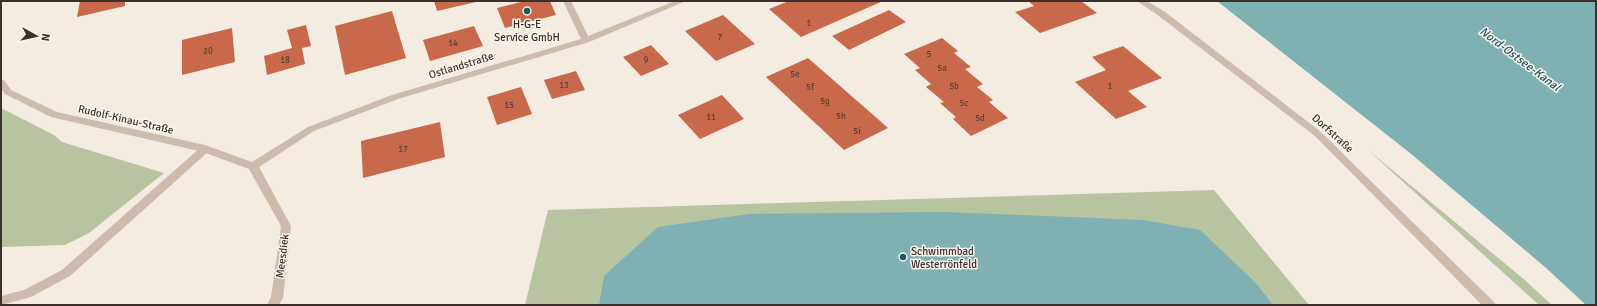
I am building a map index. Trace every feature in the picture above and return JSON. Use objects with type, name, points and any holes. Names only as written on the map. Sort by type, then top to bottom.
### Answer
[{"type":"street","points":[[567,1],[586,40]]},
{"type":"street","name":"Ostlandstraße","points":[[253,166],[311,129],[395,97],[586,40],[682,1]]},
{"type":"street","name":"Dorfstraße","points":[[1141,1],[1162,14],[1318,134],[1490,305]]},
{"type":"street","name":"Rudolf-Kinau-Straße","points":[[1,82],[8,92],[54,115],[205,149],[253,166]]},
{"type":"street","points":[[1,301],[27,294],[66,273],[205,149]]},
{"type":"street","name":"Meesdiek","points":[[253,166],[286,226],[277,298],[273,305]]},
{"type":"green space","points":[[1,108],[54,135],[62,142],[164,173],[89,233],[65,245],[1,247]]},
{"type":"green space","points":[[1368,150],[1526,281],[1552,305],[1539,305]]},
{"type":"green space","name":"Schwimmbad Westerrönfeld","points":[[1214,190],[1309,305],[525,305],[548,210]]},
{"type":"water","name":"Nord-Ostsee-Kanal","points":[[1217,1],[1596,1],[1596,305],[1586,305],[1545,267],[1410,153]]},
{"type":"water","name":"Schwimmbad Westerrönfeld","points":[[945,212],[1143,220],[1200,230],[1256,283],[1273,305],[599,305],[604,276],[658,227],[749,214]]},
{"type":"building","points":[[80,1],[125,1],[125,6],[77,17]]},
{"type":"building","points":[[434,1],[476,1],[476,2],[437,11]]},
{"type":"building","name":"H-G-E Service GmbH","points":[[525,1],[550,1],[556,15],[505,28],[497,8]]},
{"type":"building","points":[[789,1],[883,1],[801,37],[769,9]]},
{"type":"building","points":[[1028,1],[1081,1],[1097,13],[1040,33],[1015,12],[1034,6]]},
{"type":"building","points":[[889,10],[906,22],[849,50],[832,36]]},
{"type":"building","points":[[392,11],[406,58],[345,75],[335,26]]},
{"type":"building","points":[[723,15],[755,44],[716,61],[685,31]]},
{"type":"building","points":[[306,25],[311,46],[302,48],[305,64],[267,75],[264,56],[292,48],[287,30]]},
{"type":"building","points":[[474,26],[483,46],[430,61],[423,40]]},
{"type":"building","points":[[232,28],[235,62],[182,75],[182,40]]},
{"type":"building","points":[[942,38],[958,51],[954,53],[971,67],[965,69],[983,84],[977,87],[993,100],[989,102],[1008,118],[971,136],[953,119],[956,117],[940,103],[944,102],[926,87],[931,84],[915,70],[920,68],[904,54]]},
{"type":"building","points":[[651,45],[669,64],[641,76],[623,57]]},
{"type":"building","points":[[1123,46],[1162,78],[1128,91],[1147,107],[1116,119],[1075,82],[1106,70],[1092,57]]},
{"type":"building","points":[[808,58],[888,128],[844,150],[766,77]]},
{"type":"building","points":[[576,71],[585,90],[552,99],[544,80]]},
{"type":"building","points":[[521,87],[532,114],[497,125],[487,97]]},
{"type":"building","points":[[722,95],[744,119],[700,139],[678,115]]},
{"type":"building","points":[[440,122],[445,157],[363,178],[361,141]]},
{"type":"place","name":"H-G-E Service GmbH","points":[[527,11]]},
{"type":"place","name":"Schwimmbad Westerrönfeld","points":[[903,257]]}]
